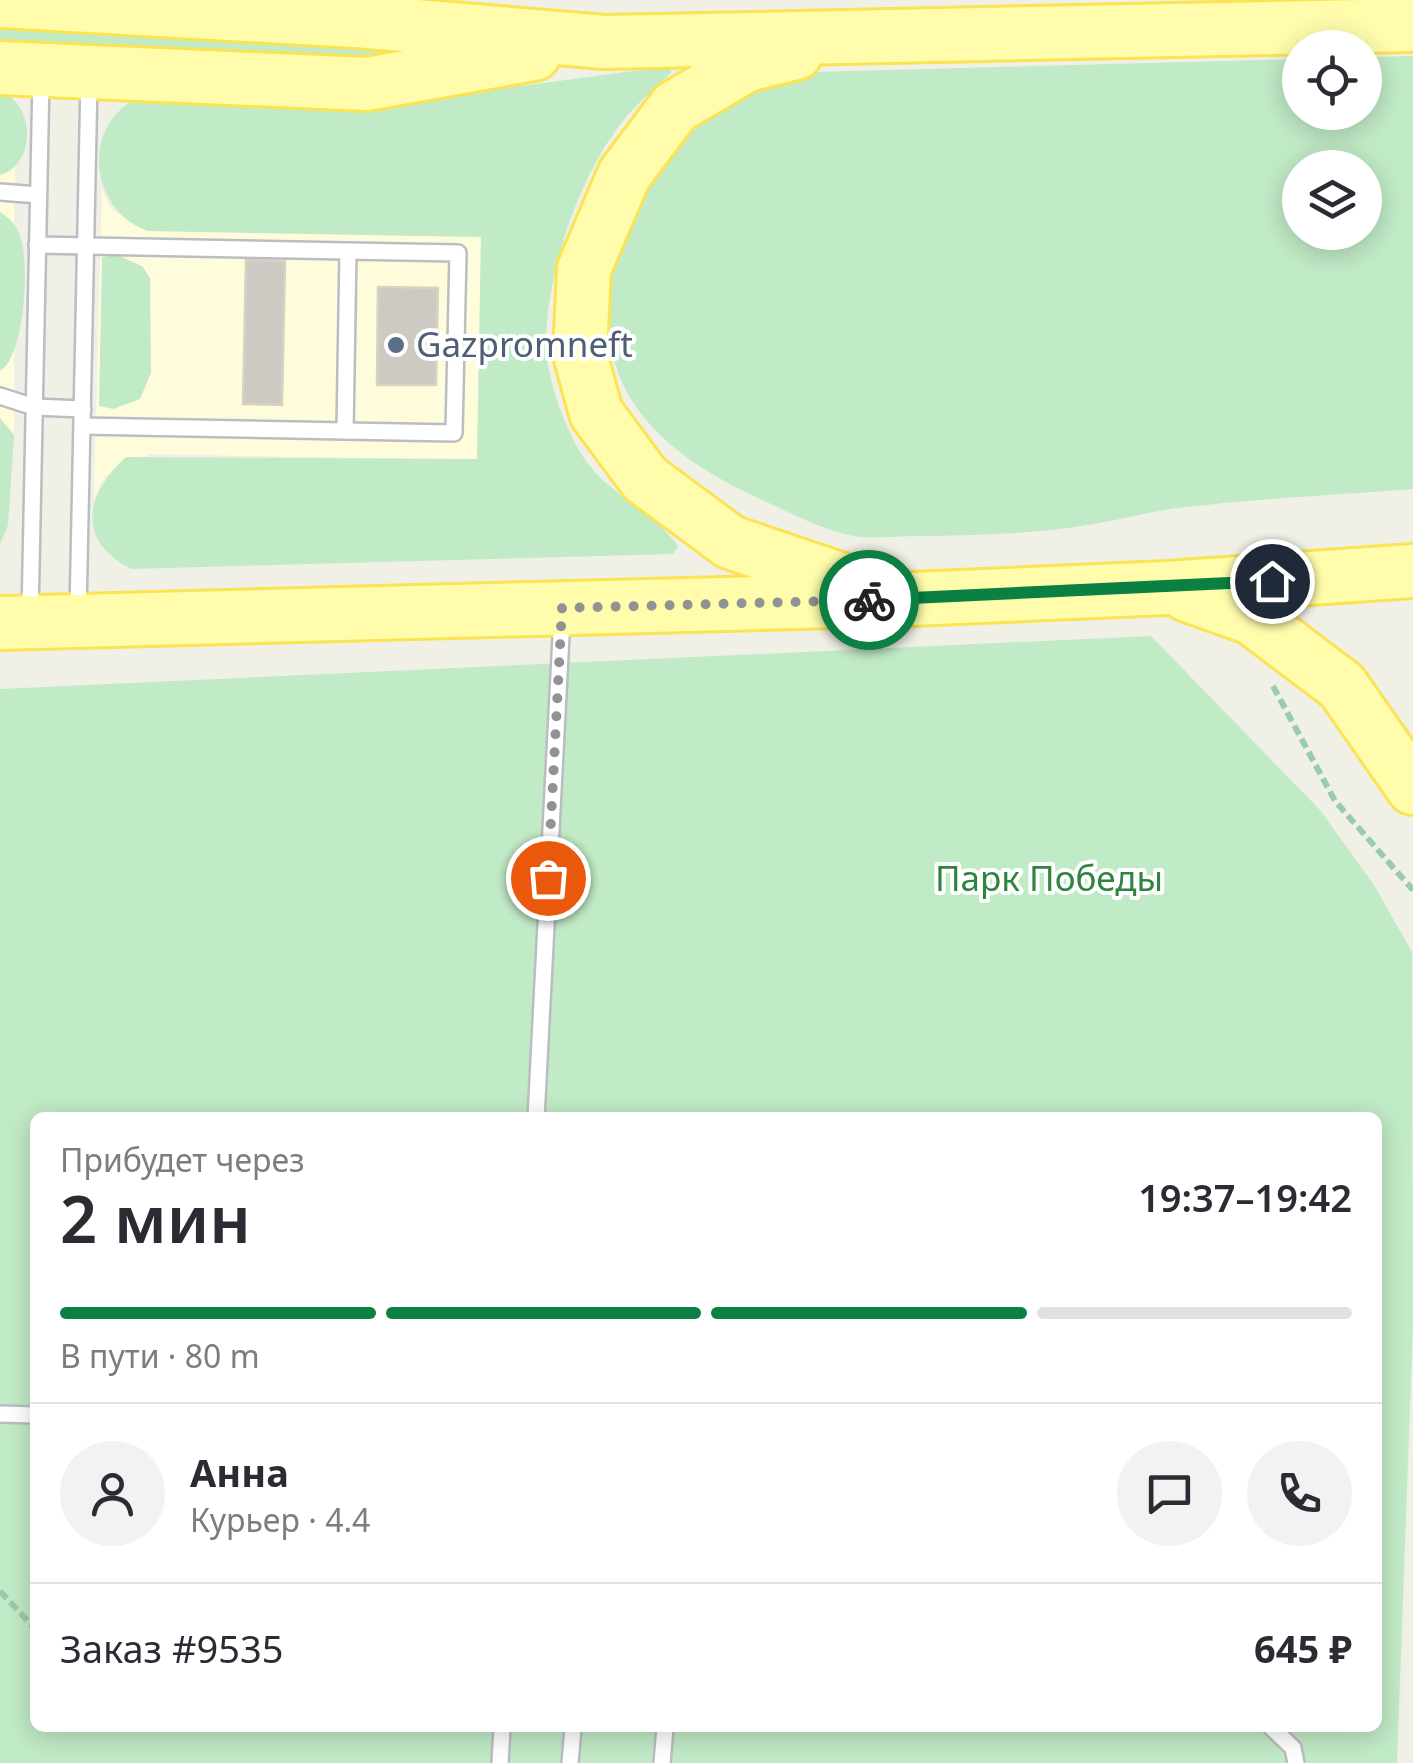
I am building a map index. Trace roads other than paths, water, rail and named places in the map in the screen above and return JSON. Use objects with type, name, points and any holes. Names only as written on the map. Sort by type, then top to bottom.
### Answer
[{"type":"main road","points":[[0,1],[357,21],[605,42],[1413,24]]},
{"type":"main road","points":[[870,35],[747,65],[676,107],[624,175],[584,269],[580,354],[596,414],[646,480],[730,542],[823,577],[912,599]]},
{"type":"main road","points":[[43,70],[367,84],[605,42]]},
{"type":"main road","points":[[36,622],[912,599],[1167,588],[1413,571]]},
{"type":"main road","points":[[1167,588],[1252,618],[1342,686],[1413,788]]},
{"type":"lane","points":[[36,622],[34,407],[43,70]]},
{"type":"lane","points":[[36,622],[82,426],[86,246],[43,70]]},
{"type":"lane","points":[[0,192],[38,196]]},
{"type":"lane","points":[[37,245],[458,253],[454,432],[82,426]]},
{"type":"lane","points":[[345,431],[348,251]]},
{"type":"lane","points":[[0,396],[34,407],[82,408]]},
{"type":"lane","points":[[536,1112],[562,608]]},
{"type":"lane","points":[[0,1414],[30,1415]]},
{"type":"lane","points":[[500,1763],[502,1732]]},
{"type":"lane","points":[[570,1763],[573,1732]]},
{"type":"lane","points":[[662,1763],[665,1732]]},
{"type":"lane","points":[[1276,1732],[1293,1748],[1296,1763]]},
{"type":"place","name":"Gazpromneft","points":[[396,345]]},
{"type":"park label","name":"Парк Победы","points":[[1049,879]]}]
